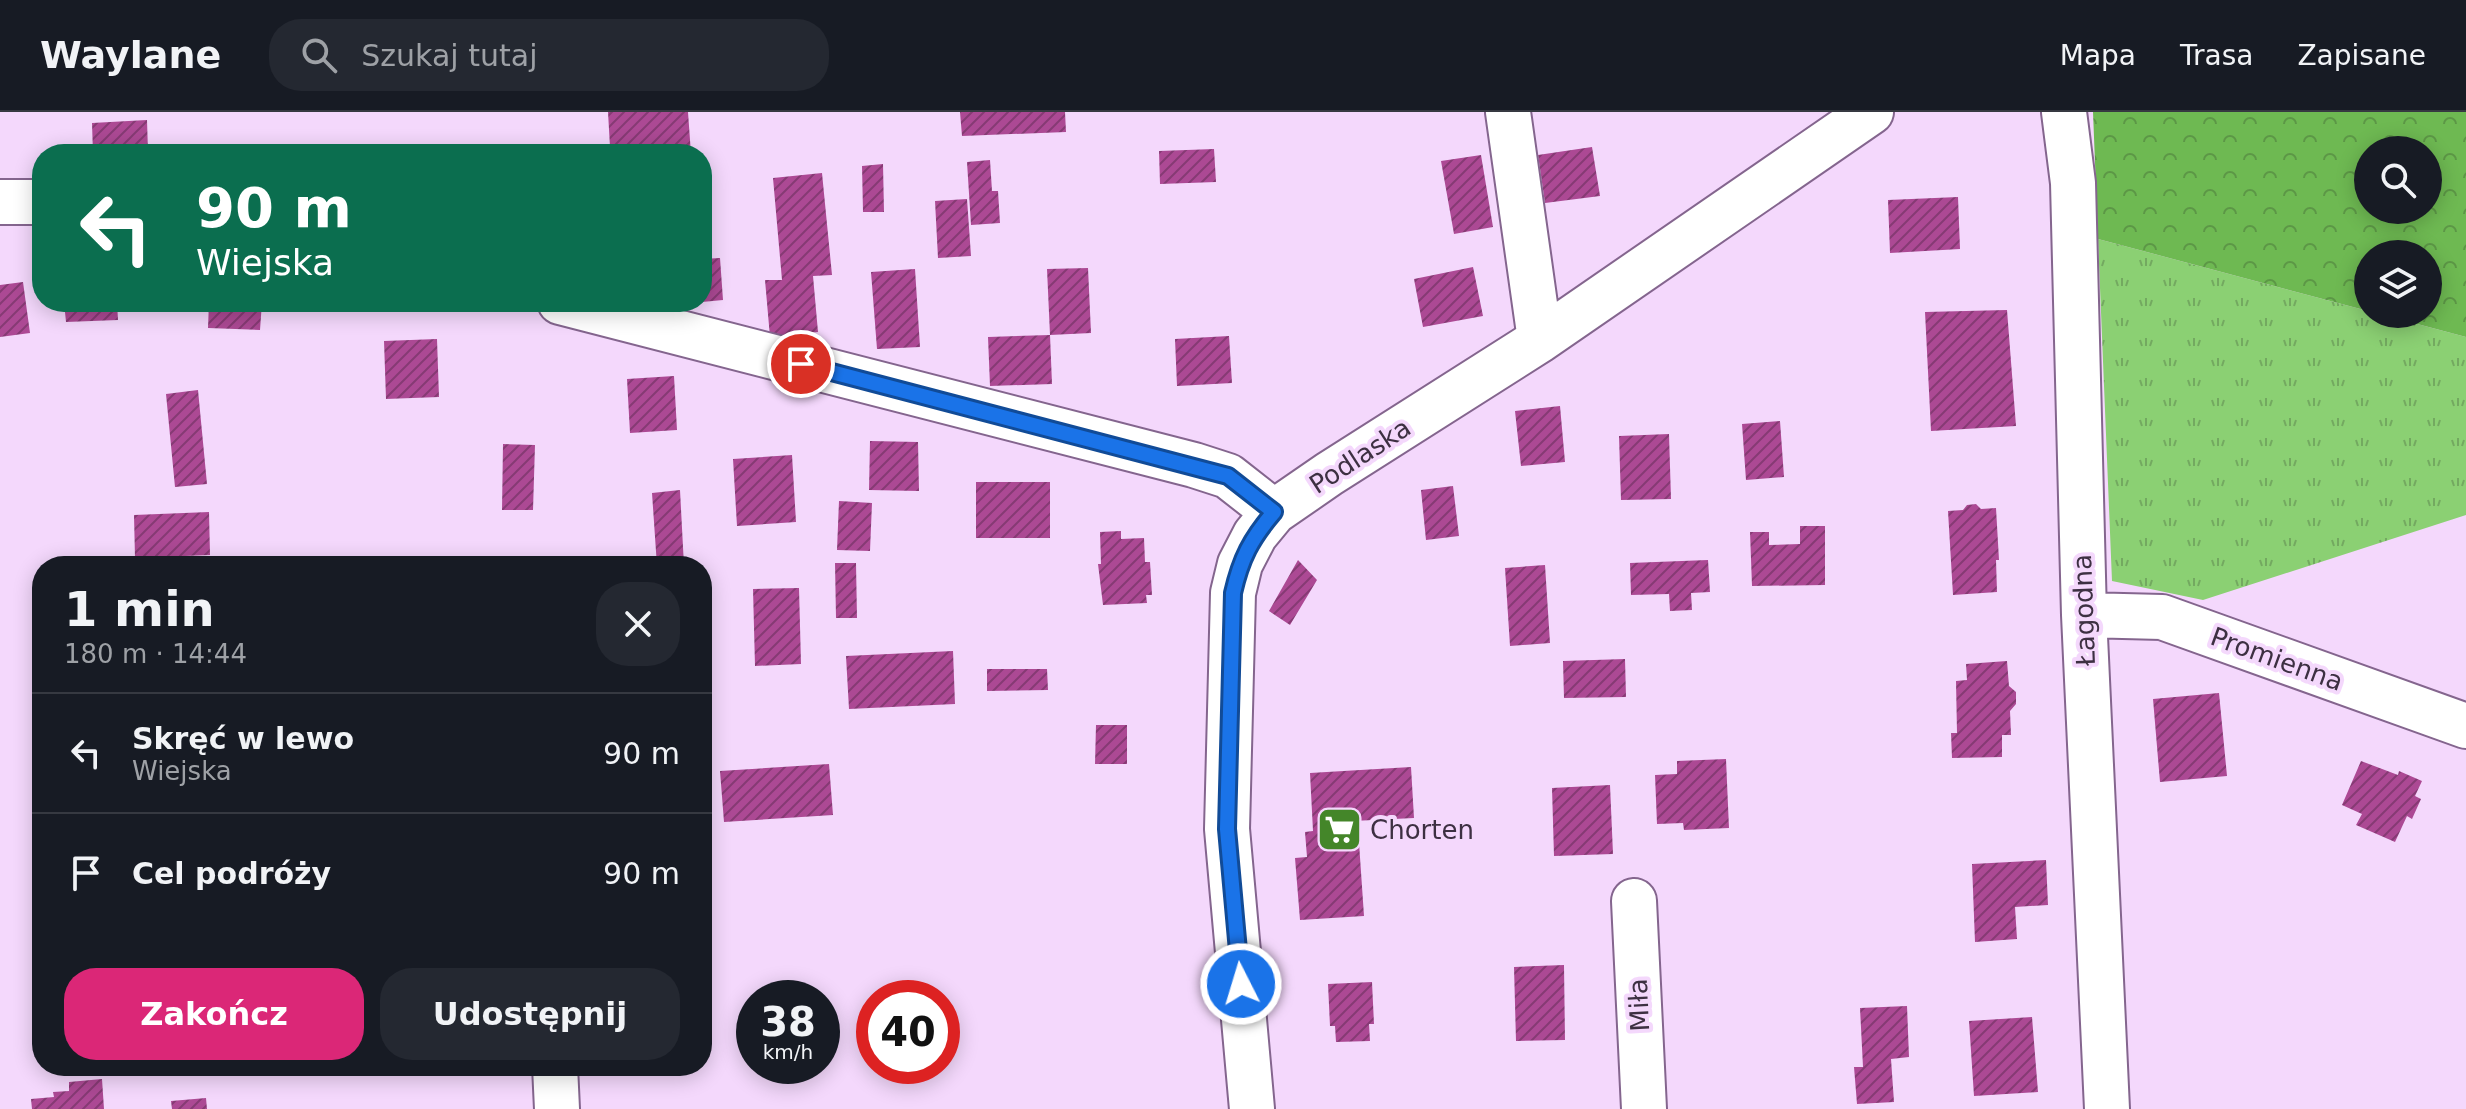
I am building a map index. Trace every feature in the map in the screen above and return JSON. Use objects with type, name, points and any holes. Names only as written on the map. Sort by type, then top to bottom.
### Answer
[{"type":"street","points":[[1508,112],[1540,340]]},
{"type":"street","name":"Podlaska","points":[[1252,1109],[1227,829],[1233,593],[1240,564],[1255,535],[1274,512],[1329,474],[1540,340],[1871,112]]},
{"type":"street","name":"Łagodna","points":[[2064,112],[2073,183],[2084,615],[2107,1109]]},
{"type":"street","points":[[0,202],[32,202]]},
{"type":"street","points":[[599,312],[1194,465],[1228,476],[1274,512]]},
{"type":"street","name":"Promienna","points":[[2084,615],[2162,617],[2466,726]]},
{"type":"street","name":"Miła","points":[[1634,901],[1644,1109]]},
{"type":"street","points":[[555,1076],[557,1109]]},
{"type":"green space","points":[[2093,112],[2466,112],[2466,337],[2432,328],[2442,328],[2442,240],[2354,240],[2354,307],[2098,239]]},
{"type":"green space","points":[[2098,239],[2354,307],[2354,328],[2432,328],[2466,337],[2466,515],[2203,600],[2112,581]]},
{"type":"building","points":[[608,112],[688,112],[690,144],[610,144]]},
{"type":"building","points":[[960,112],[1065,112],[1066,132],[962,136]]},
{"type":"building","points":[[147,120],[148,144],[93,144],[92,123]]},
{"type":"building","points":[[1592,147],[1600,196],[1545,203],[1538,155]]},
{"type":"building","points":[[1214,149],[1216,182],[1160,184],[1159,151]]},
{"type":"building","points":[[1481,155],[1493,227],[1454,234],[1441,161]]},
{"type":"building","points":[[990,160],[992,191],[998,191],[1000,223],[971,225],[967,162]]},
{"type":"building","points":[[883,164],[884,212],[863,212],[862,166]]},
{"type":"building","points":[[822,173],[832,275],[813,276],[818,332],[770,337],[765,280],[782,280],[773,178]]},
{"type":"building","points":[[1958,197],[1960,249],[1890,253],[1888,200]]},
{"type":"building","points":[[967,199],[971,256],[938,258],[935,201]]},
{"type":"building","points":[[712,258],[720,258],[723,300],[712,301]]},
{"type":"building","points":[[1473,267],[1483,316],[1423,327],[1414,279]]},
{"type":"building","points":[[1088,268],[1091,333],[1050,335],[1047,269]]},
{"type":"building","points":[[915,269],[920,347],[877,349],[871,272]]},
{"type":"building","points":[[23,282],[30,333],[0,337],[0,285]]},
{"type":"building","points":[[2007,310],[2016,426],[1931,431],[1925,312]]},
{"type":"building","points":[[65,312],[118,312],[118,320],[66,322]]},
{"type":"building","points":[[209,312],[261,312],[260,330],[208,328]]},
{"type":"building","points":[[1050,335],[1052,384],[990,386],[988,337]]},
{"type":"building","points":[[1229,336],[1232,383],[1177,386],[1175,339]]},
{"type":"building","points":[[437,339],[439,397],[386,399],[384,341]]},
{"type":"building","points":[[674,376],[677,430],[630,433],[627,379]]},
{"type":"building","points":[[198,390],[207,484],[175,487],[166,394]]},
{"type":"building","points":[[1560,406],[1565,462],[1521,466],[1515,411]]},
{"type":"building","points":[[1780,421],[1784,477],[1746,480],[1742,424]]},
{"type":"building","points":[[1669,434],[1671,499],[1621,500],[1619,436]]},
{"type":"building","points":[[870,441],[918,442],[919,491],[869,490]]},
{"type":"building","points":[[503,444],[535,445],[533,510],[502,510]]},
{"type":"building","points":[[792,455],[796,522],[737,526],[733,459]]},
{"type":"building","points":[[976,482],[1050,482],[1050,538],[976,538]]},
{"type":"building","points":[[1453,486],[1459,536],[1426,540],[1421,490]]},
{"type":"building","points":[[680,490],[683,556],[656,556],[652,493]]},
{"type":"building","points":[[839,501],[872,503],[870,551],[837,550]]},
{"type":"building","points":[[1976,504],[1981,509],[1996,508],[1997,592],[1953,595],[1948,511],[1963,510],[1967,505]]},
{"type":"building","points":[[209,512],[210,555],[135,556],[134,515]]},
{"type":"building","points":[[1800,526],[1825,526],[1825,585],[1752,586],[1750,532],[1769,532],[1769,545],[1800,544]]},
{"type":"building","points":[[1121,531],[1121,539],[1144,538],[1145,562],[1150,562],[1152,595],[1146,595],[1147,603],[1103,605],[1098,564],[1101,564],[1100,532]]},
{"type":"building","points":[[1298,560],[1317,580],[1290,625],[1269,611]]},
{"type":"building","points":[[1708,560],[1710,592],[1691,593],[1692,610],[1670,611],[1669,594],[1631,595],[1630,563]]},
{"type":"building","points":[[835,563],[856,563],[857,618],[836,618]]},
{"type":"building","points":[[1545,565],[1550,643],[1510,646],[1505,568]]},
{"type":"building","points":[[799,588],[801,664],[755,666],[753,589]]},
{"type":"building","points":[[953,651],[955,704],[849,709],[846,656]]},
{"type":"building","points":[[1625,659],[1626,697],[1564,698],[1563,661]]},
{"type":"building","points":[[2007,661],[2009,686],[2016,692],[2016,704],[2010,711],[2011,735],[2002,735],[2002,757],[1952,758],[1951,733],[1957,733],[1956,681],[1967,680],[1966,664]]},
{"type":"building","points":[[987,669],[1047,669],[1048,690],[987,691]]},
{"type":"building","points":[[2219,693],[2227,776],[2160,782],[2153,699]]},
{"type":"building","points":[[1096,725],[1127,725],[1127,764],[1095,764]]},
{"type":"building","points":[[1726,759],[1729,828],[1684,830],[1683,823],[1657,824],[1655,775],[1677,774],[1677,761]]},
{"type":"building","points":[[2361,761],[2422,781],[2415,796],[2421,799],[2412,819],[2407,816],[2395,842],[2356,825],[2362,814],[2342,805]]},
{"type":"building","points":[[829,764],[833,815],[724,822],[720,771]]},
{"type":"building","points":[[1411,767],[1414,818],[1353,821],[1353,828],[1358,828],[1364,916],[1300,920],[1295,858],[1307,857],[1305,832],[1313,831],[1310,773]]},
{"type":"building","points":[[1610,785],[1613,854],[1554,856],[1552,788]]},
{"type":"building","points":[[2046,860],[2048,905],[2015,907],[2017,939],[1975,942],[1972,864]]},
{"type":"building","points":[[1564,965],[1565,1040],[1516,1041],[1514,967]]},
{"type":"building","points":[[1372,982],[1374,1024],[1369,1024],[1370,1041],[1336,1042],[1335,1026],[1330,1026],[1328,984]]},
{"type":"building","points":[[1907,1006],[1909,1057],[1891,1059],[1894,1102],[1857,1104],[1854,1067],[1863,1067],[1860,1008]]},
{"type":"building","points":[[2032,1017],[2038,1092],[1974,1096],[1969,1021]]},
{"type":"building","points":[[102,1079],[104,1109],[32,1109],[31,1099],[54,1097],[53,1092],[69,1091],[69,1082]]},
{"type":"building","points":[[206,1098],[207,1109],[172,1109],[171,1101]]},
{"type":"place","name":"Chorten","points":[[1339,830]]},
{"type":"route","points":[[801,364],[1194,465],[1228,476],[1274,512],[1255,535],[1240,564],[1233,593],[1227,829],[1241,984]]}]
